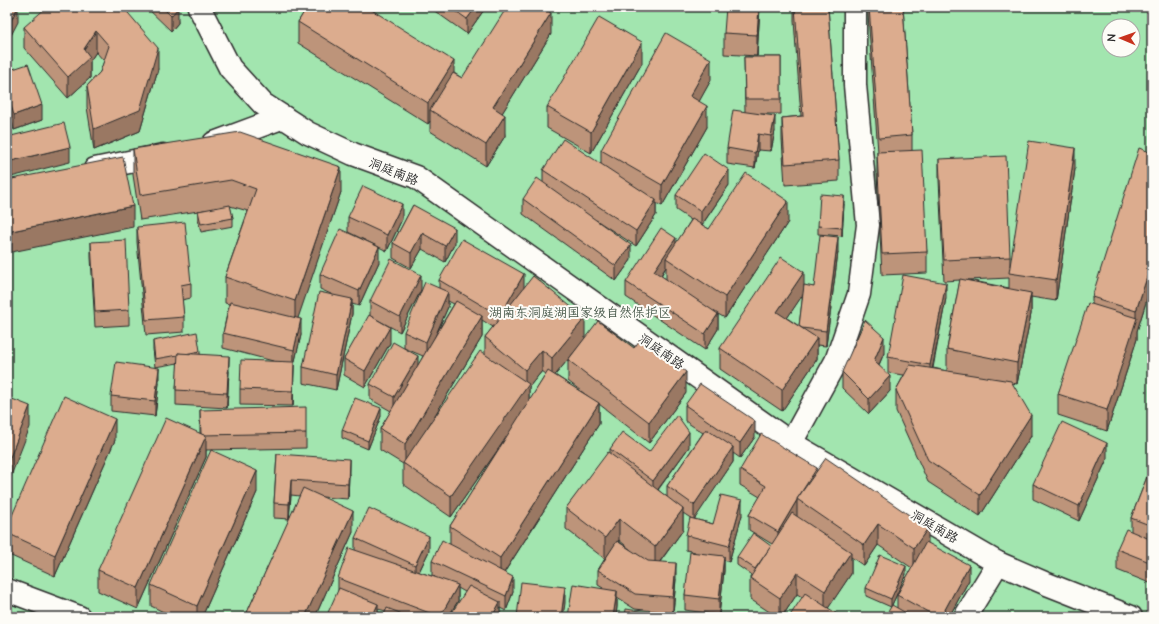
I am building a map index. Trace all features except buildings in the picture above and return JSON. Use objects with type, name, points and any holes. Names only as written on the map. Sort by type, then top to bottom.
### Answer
[{"type":"main road","name":"洞庭南路","points":[[199,7],[230,68],[262,104],[308,133],[353,154],[416,177],[792,443],[998,563],[1131,617]]},
{"type":"main road","points":[[792,443],[836,361],[859,294],[868,225],[855,85],[855,7]]},
{"type":"main road","points":[[75,174],[206,146],[284,117]]},
{"type":"main road","points":[[965,617],[998,563]]},
{"type":"main road","points":[[7,590],[80,617]]},
{"type":"green space","name":"湖南东洞庭湖国家级自然保护区","points":[[7,7],[1152,7],[1152,617],[7,617]]}]
